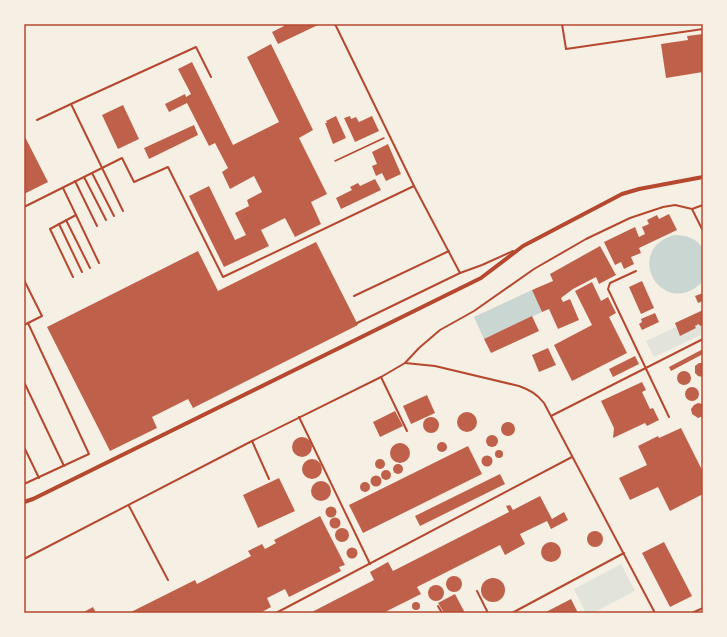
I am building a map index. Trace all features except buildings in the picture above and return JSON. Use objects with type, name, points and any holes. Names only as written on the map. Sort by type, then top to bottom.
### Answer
[{"type":"street","points":[[24,502],[481,278],[523,246],[622,194],[639,189],[703,177]]},
{"type":"lane","points":[[335,24],[414,186],[460,273]]},
{"type":"lane","points":[[562,24],[566,49],[703,29]]},
{"type":"lane","points":[[37,120],[196,47],[211,77]]},
{"type":"lane","points":[[71,104],[122,211]]},
{"type":"lane","points":[[24,207],[122,158],[134,182],[168,167],[223,277],[414,186]]},
{"type":"lane","points":[[92,173],[114,216]]},
{"type":"lane","points":[[84,177],[106,220]]},
{"type":"lane","points":[[75,181],[97,226]]},
{"type":"lane","points":[[62,188],[99,263]]},
{"type":"lane","points":[[24,559],[299,417],[381,377],[405,363],[419,348],[440,330],[474,311],[523,276],[572,246],[619,223],[646,212],[675,205],[692,209],[703,205]]},
{"type":"lane","points":[[692,209],[703,231]]},
{"type":"lane","points":[[73,277],[50,229],[76,215]]},
{"type":"lane","points":[[66,220],[90,268]]},
{"type":"lane","points":[[59,224],[82,272]]},
{"type":"lane","points":[[357,323],[460,273],[496,260],[523,246]]},
{"type":"lane","points":[[354,296],[449,251]]},
{"type":"lane","points":[[636,271],[610,283],[608,289],[669,417]]},
{"type":"lane","points":[[24,280],[42,316],[24,325]]},
{"type":"lane","points":[[24,484],[89,454],[28,323]]},
{"type":"lane","points":[[551,416],[703,339]]},
{"type":"lane","points":[[405,363],[436,366],[530,390],[539,396],[655,613]]},
{"type":"lane","points":[[381,377],[407,430]]},
{"type":"lane","points":[[24,382],[64,466]]},
{"type":"lane","points":[[299,417],[371,564]]},
{"type":"lane","points":[[252,441],[269,479]]},
{"type":"lane","points":[[24,447],[38,478]]},
{"type":"lane","points":[[276,613],[572,457]]},
{"type":"lane","points":[[128,506],[168,580]]},
{"type":"lane","points":[[512,613],[624,553]]},
{"type":"lane","points":[[477,592],[488,613]]},
{"type":"lane","points":[[438,606],[442,613]]},
{"type":"lane","points":[[692,613],[703,608]]},
{"type":"path","points":[[335,162],[389,135]]},
{"type":"shaded area","points":[[674,235],[691,238],[698,242],[703,249],[703,281],[688,291],[675,293],[663,289],[654,279],[650,267],[651,255],[658,243]]},
{"type":"shaded area","points":[[532,290],[542,312],[484,339],[474,317]]},
{"type":"shaded area","points":[[699,324],[700,326],[703,325],[703,334],[654,357],[646,341],[676,327],[681,335],[696,328],[695,326]]},
{"type":"shaded area","points":[[621,564],[635,591],[593,613],[586,613],[574,589]]}]
